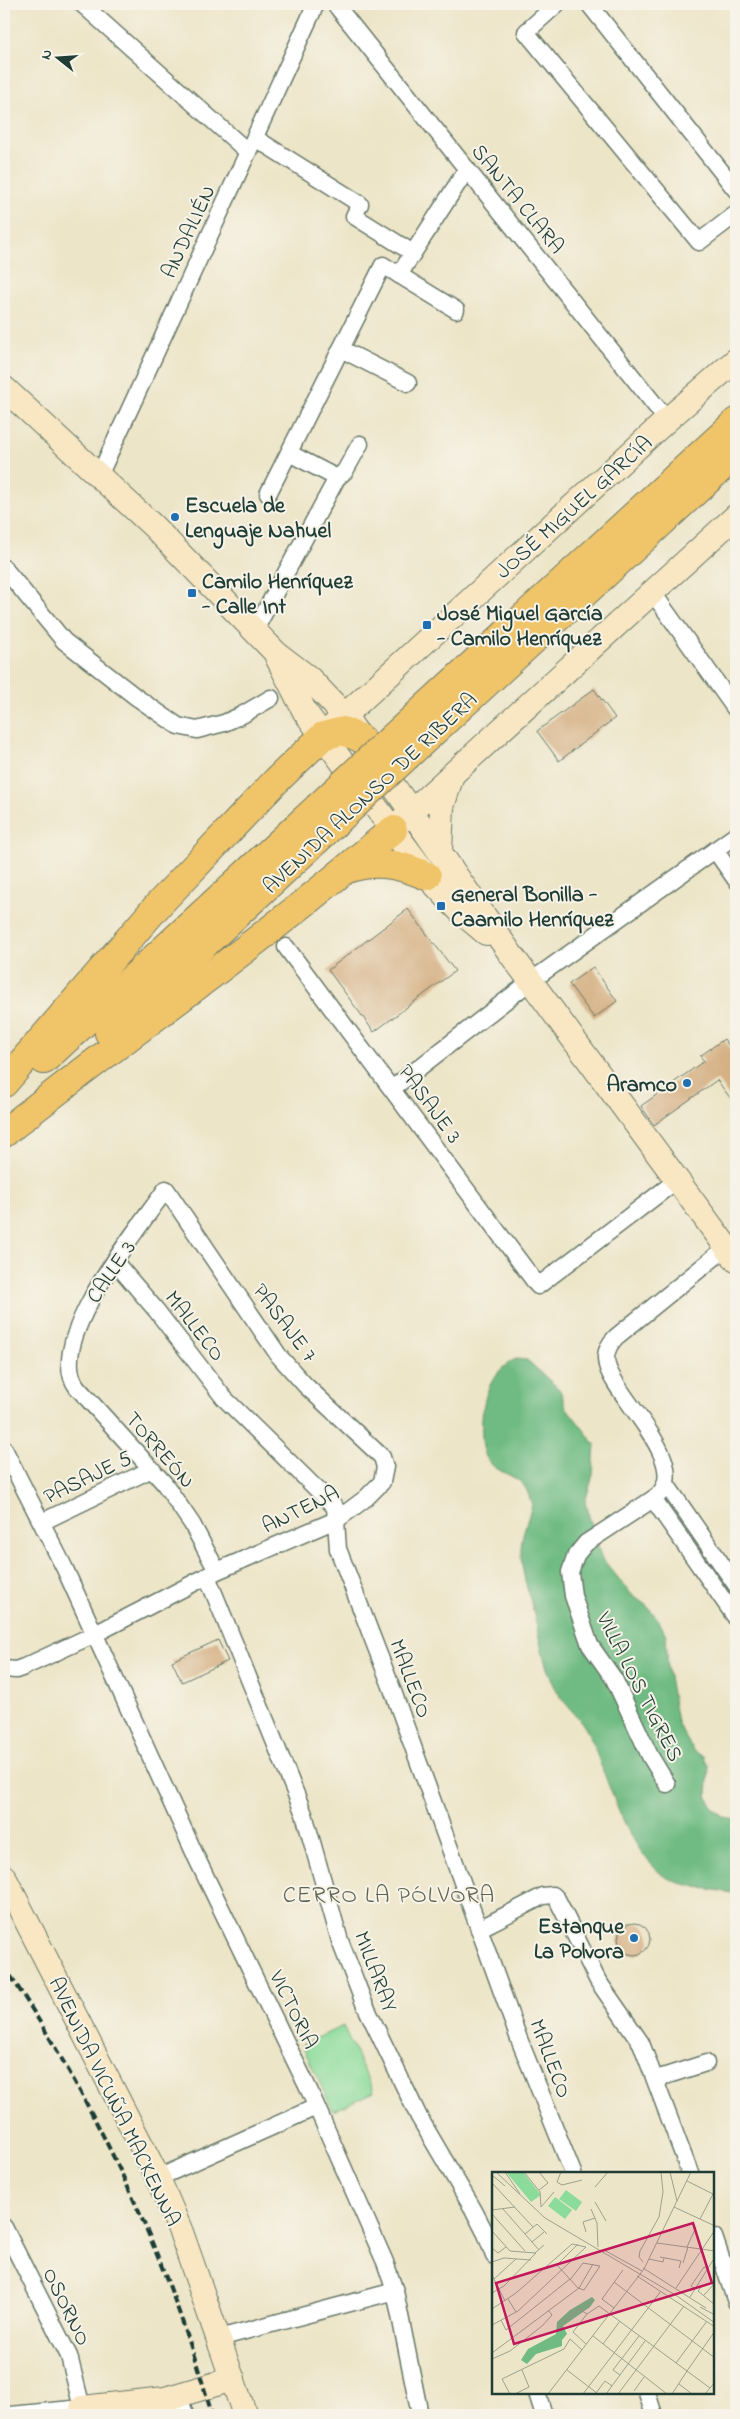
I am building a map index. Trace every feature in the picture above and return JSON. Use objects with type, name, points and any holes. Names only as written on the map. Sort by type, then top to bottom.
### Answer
[{"type":"highway","name":"AVENIDA ALONSO DE RIBERA","points":[[4,1096],[325,816],[400,747],[736,422]]},
{"type":"highway","name":"AVENIDA ALONSO DE RIBERA","points":[[400,747],[736,454]]},
{"type":"highway","points":[[4,1083],[212,845],[323,736],[343,731],[360,738]]},
{"type":"highway","name":"AVENIDA ALONSO DE RIBERA","points":[[4,1132],[325,816]]},
{"type":"highway","points":[[4,1132],[69,1080],[116,1048],[290,914],[402,821]]},
{"type":"highway","points":[[343,870],[382,862],[406,867],[427,876]]},
{"type":"main road","name":"JOSÉ MIGUEL GARCÍA","points":[[323,736],[736,360]]},
{"type":"main road","points":[[4,388],[159,532],[276,653],[309,678],[344,715],[360,738],[402,821],[427,876],[461,912],[510,953]]},
{"type":"main road","points":[[402,821],[736,516]]},
{"type":"main road","points":[[276,653],[301,705],[376,808],[402,821],[440,852],[510,953],[677,1180],[733,1249]]},
{"type":"main road","points":[[440,852],[442,807],[452,776]]},
{"type":"main road","name":"AVENIDA VICUÑA MACKENNA","points":[[4,1877],[158,2178],[219,2338],[245,2415]]},
{"type":"main road","points":[[83,2412],[155,2401],[182,2405],[233,2379]]},
{"type":"street","points":[[82,4],[252,145],[360,204],[354,216],[413,253]]},
{"type":"street","name":"ANDALIÉN","points":[[99,476],[316,4]]},
{"type":"street","name":"SANTA CLARA","points":[[335,4],[668,420]]},
{"type":"street","points":[[557,4],[526,32],[699,242],[736,214]]},
{"type":"street","points":[[589,4],[736,190]]},
{"type":"street","points":[[399,275],[467,168]]},
{"type":"street","points":[[268,494],[383,265],[456,310]]},
{"type":"street","points":[[341,349],[408,383]]},
{"type":"street","points":[[255,630],[337,478],[345,471],[360,444]]},
{"type":"street","points":[[289,453],[337,478]]},
{"type":"street","points":[[4,568],[64,641],[136,697],[178,726],[197,730],[224,723],[271,698]]},
{"type":"street","points":[[653,593],[736,710]]},
{"type":"street","points":[[392,1088],[531,981],[736,835]]},
{"type":"street","points":[[715,850],[736,880]]},
{"type":"street","name":"PASAJE 3","points":[[286,947],[538,1286],[677,1180]]},
{"type":"street","name":"CALLE 3","points":[[69,1360],[80,1318],[94,1291],[166,1189]]},
{"type":"street","name":"PASAJE 7","points":[[166,1189],[279,1356],[305,1384],[382,1457],[385,1467]]},
{"type":"street","points":[[733,1249],[616,1337],[606,1353],[608,1371],[654,1440],[665,1468],[666,1484],[736,1585]]},
{"type":"street","name":"MALLECO","points":[[116,1262],[162,1317],[224,1398],[335,1507],[338,1519],[336,1542],[338,1549],[391,1686],[519,2038],[573,2172]]},
{"type":"street","name":"TORREÓN","points":[[69,1360],[70,1375],[77,1387],[152,1469],[183,1510],[212,1573]]},
{"type":"street","name":"VICTORIA","points":[[4,1449],[42,1522],[316,2107],[385,2262],[396,2291],[420,2415]]},
{"type":"street","name":"ANTENA","points":[[4,1669],[10,1671],[24,1668],[94,1635],[212,1573],[338,1519],[366,1498],[382,1482],[385,1467]]},
{"type":"street","name":"PASAJE 5","points":[[42,1522],[152,1469]]},
{"type":"street","name":"VILLA LOS TIGRES","points":[[666,1484],[660,1494],[586,1543],[576,1555],[570,1572],[572,1596],[590,1645],[614,1679],[650,1756],[667,1784]]},
{"type":"street","points":[[653,1499],[736,1618]]},
{"type":"street","name":"MILLARAY","points":[[212,1573],[304,1814],[340,1941],[360,1994],[399,2080],[473,2209],[492,2250]]},
{"type":"street","points":[[479,1928],[543,1896],[553,1895],[557,1899],[603,1990],[641,2043],[690,2172]]},
{"type":"street","points":[[656,2079],[706,2062]]},
{"type":"street","points":[[158,2178],[316,2107]]},
{"type":"street","name":"OSORNO","points":[[4,2227],[68,2356],[83,2412]]},
{"type":"street","points":[[715,2240],[736,2302]]},
{"type":"street","points":[[219,2338],[396,2291]]},
{"type":"street","points":[[537,2394],[544,2415]]},
{"type":"street","points":[[647,2394],[654,2415]]},
{"type":"street","points":[[11,2415],[83,2412]]},
{"type":"green space","points":[[516,1359],[527,1360],[560,1390],[566,1407],[595,1444],[593,1475],[585,1502],[601,1557],[632,1595],[647,1606],[658,1619],[666,1635],[668,1671],[677,1722],[694,1752],[703,1756],[709,1766],[707,1795],[713,1809],[724,1817],[736,1819],[736,1894],[696,1887],[667,1878],[647,1859],[626,1826],[588,1733],[561,1697],[551,1679],[542,1649],[521,1557],[524,1531],[532,1505],[522,1483],[488,1461],[482,1441],[482,1415],[487,1393],[498,1373]]},
{"type":"green space","points":[[343,2026],[374,2092],[333,2111],[302,2045]]},
{"type":"building","points":[[594,689],[615,718],[559,761],[537,731]]},
{"type":"building","points":[[408,909],[455,971],[374,1032],[328,970]]},
{"type":"building","points":[[593,967],[617,1001],[594,1018],[569,984]]},
{"type":"building","points":[[724,1039],[736,1056],[736,1106],[717,1080],[654,1125],[641,1106],[704,1061],[700,1056]]},
{"type":"building","points":[[218,1640],[228,1661],[182,1682],[172,1661]]},
{"type":"building","name":"Estanque La Polvora","points":[[634,1923],[645,1928],[650,1939],[645,1950],[634,1955],[623,1950],[618,1939],[623,1928]]},
{"type":"railway","points":[[4,1966],[38,2018],[69,2072],[126,2182],[151,2239],[173,2297],[212,2415]]},
{"type":"place","name":"Escuela de Lenguaje Nahuel","points":[[175,517]]},
{"type":"place","name":"Camilo Henríquez - Calle Int","points":[[192,593]]},
{"type":"place","name":"José Miguel García - Camilo Henríquez","points":[[427,625]]},
{"type":"place","name":"General Bonilla - Caamilo Henríquez","points":[[441,906]]},
{"type":"place","name":"Aramco","points":[[687,1083]]},
{"type":"place","name":"Estanque La Polvora","points":[[634,1938]]},
{"type":"district","name":"CERRO LA PÓLVORA","points":[[389,1894]]}]
